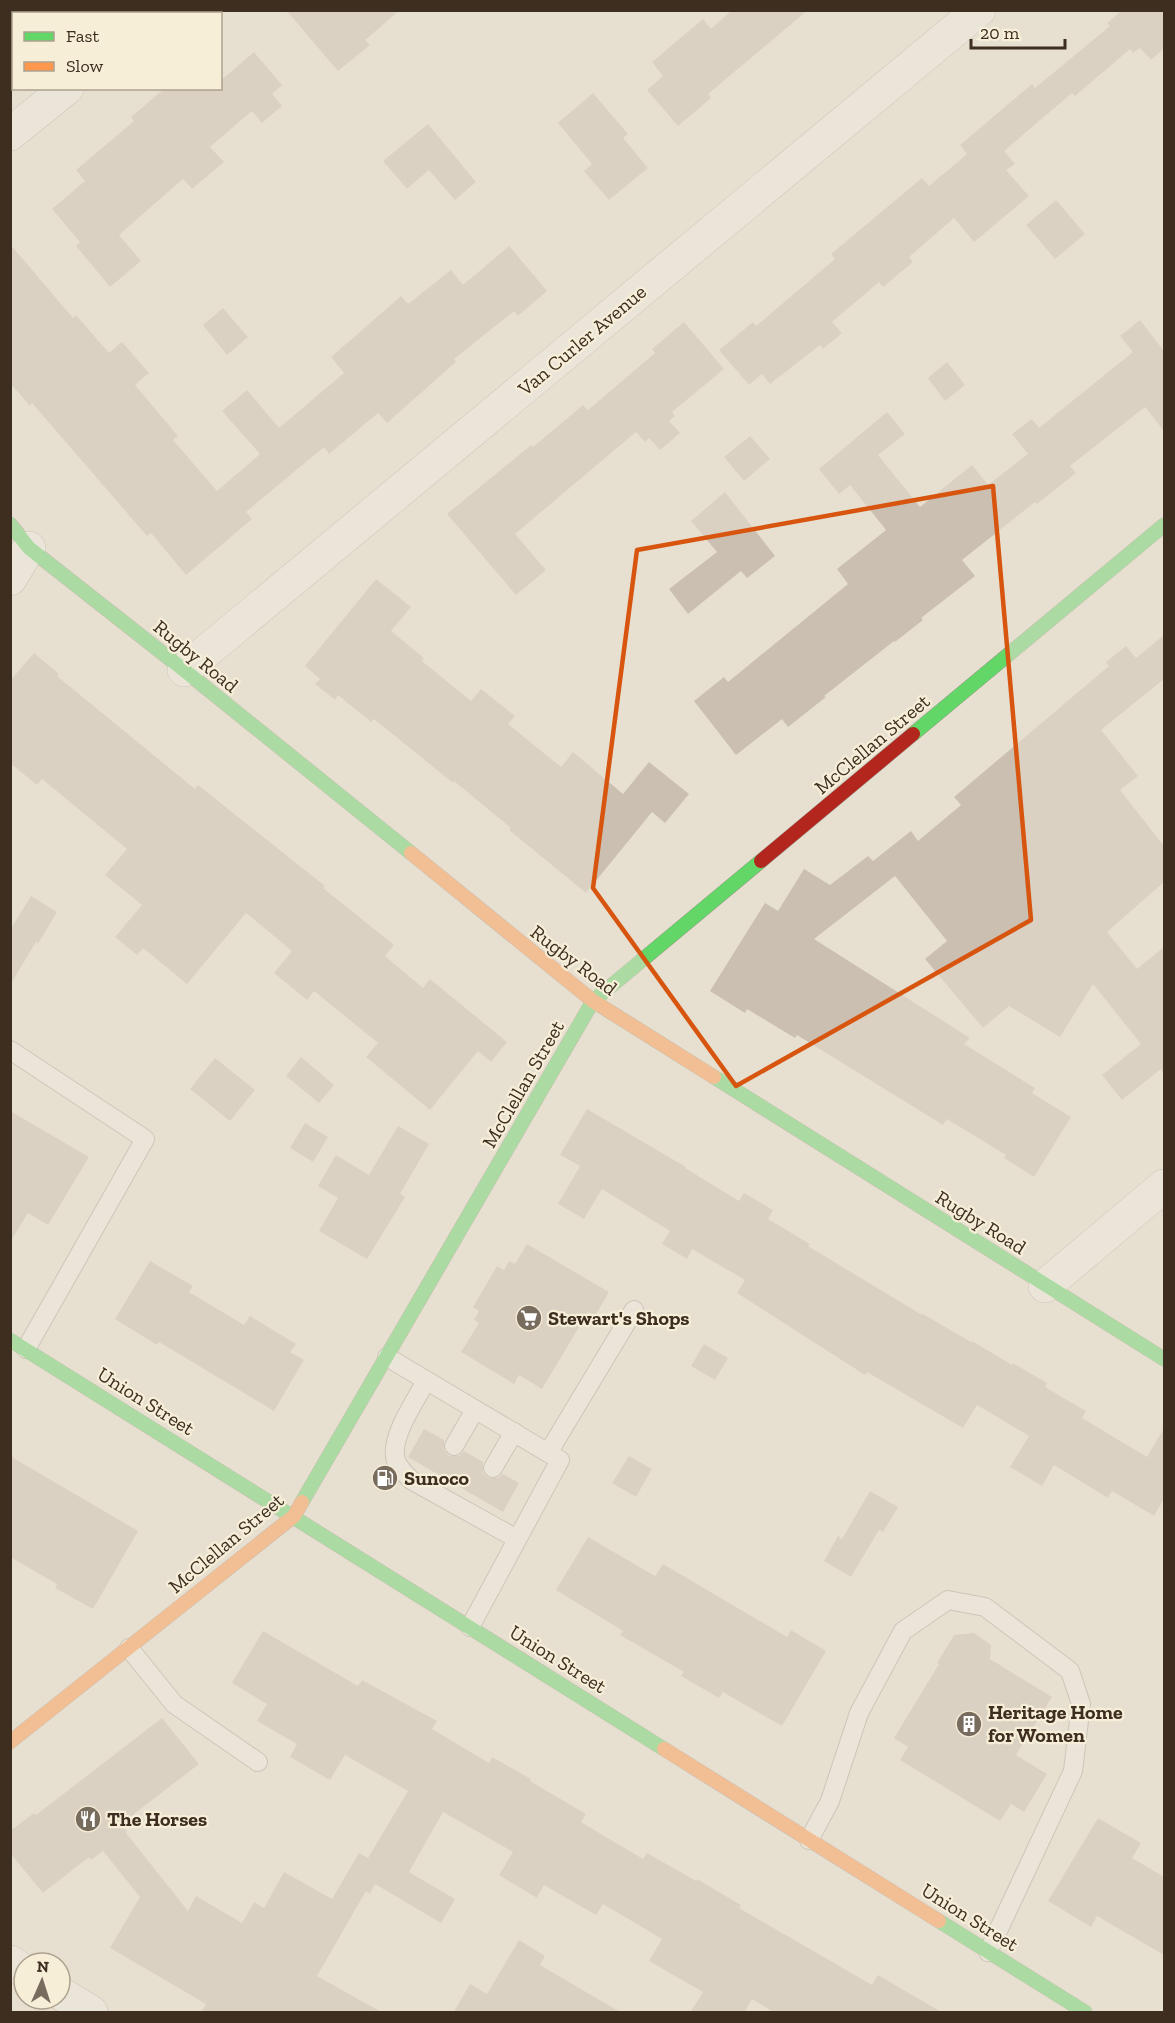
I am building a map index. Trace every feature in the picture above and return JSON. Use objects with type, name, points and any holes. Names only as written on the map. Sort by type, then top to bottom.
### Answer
[{"type":"street","name":"Van Curler Avenue","points":[[184,670],[979,10]]},
{"type":"street","points":[[10,134],[65,90]]},
{"type":"street","name":"McClellan Street","points":[[10,1742],[294,1516],[593,1001],[1164,525]]},
{"type":"street","name":"Rugby Road","points":[[20,536],[593,1001],[1164,1359]]},
{"type":"street","points":[[10,579],[20,536]]},
{"type":"street","points":[[1045,1286],[1164,1186]]},
{"type":"street","name":"Union Street","points":[[18,1344],[1085,2013]]},
{"type":"street","points":[[72,2001],[91,2013]]},
{"type":"lane","points":[[13,1055],[145,1139],[18,1344]]},
{"type":"lane","points":[[548,1453],[634,1310]]},
{"type":"lane","points":[[387,1357],[560,1460],[470,1627]]},
{"type":"lane","points":[[426,1381],[401,1427],[395,1456],[399,1467],[411,1480],[433,1482],[472,1504],[517,1539]]},
{"type":"lane","points":[[454,1446],[475,1410]]},
{"type":"lane","points":[[493,1468],[514,1432]]},
{"type":"lane","points":[[809,1840],[830,1801],[859,1713],[903,1631],[948,1600],[985,1607],[1070,1671],[1081,1704],[1073,1771],[988,1952]]},
{"type":"lane","points":[[129,1648],[174,1704],[258,1762]]},
{"type":"highlighted area","points":[[993,486],[1031,920],[736,1086],[593,888],[637,550]]},
{"type":"building","points":[[286,10],[400,10],[365,40],[370,45],[338,71]]},
{"type":"building","points":[[732,10],[808,10],[708,94],[711,98],[678,126],[647,90],[663,76],[652,62],[703,19],[711,29]]},
{"type":"building","points":[[1122,10],[1164,10],[1164,48],[1151,60],[1140,48],[1133,53],[1130,49],[1075,96],[1072,93],[1004,151],[1015,164],[1006,170],[1029,196],[974,242],[954,218],[909,257],[913,262],[883,287],[879,282],[832,322],[842,333],[823,349],[820,345],[770,384],[762,374],[749,385],[719,350],[753,322],[756,326],[835,259],[831,254],[922,178],[929,186],[967,154],[960,145],[1032,84],[1035,88],[1110,26],[1107,23]]},
{"type":"building","points":[[254,52],[282,85],[272,94],[282,106],[262,123],[252,111],[210,147],[224,162],[192,189],[183,179],[119,235],[141,261],[110,287],[76,246],[80,242],[52,209],[85,181],[76,170],[134,121],[131,117],[163,90],[222,90],[222,79]]},
{"type":"building","points":[[593,93],[628,134],[623,138],[648,168],[609,200],[584,171],[592,164],[558,123]]},
{"type":"building","points":[[428,124],[476,182],[455,200],[429,170],[407,189],[383,161]]},
{"type":"building","points":[[1056,200],[1085,234],[1055,259],[1026,225]]},
{"type":"building","points":[[10,244],[73,318],[76,315],[109,353],[122,342],[149,373],[135,385],[178,436],[173,440],[217,491],[260,454],[222,411],[247,390],[279,428],[344,373],[331,357],[401,296],[408,304],[451,270],[463,285],[509,246],[547,291],[518,316],[514,311],[454,359],[456,362],[387,423],[378,413],[329,454],[324,447],[246,512],[252,519],[186,575],[151,533],[147,536],[32,403],[30,406],[10,383]]},
{"type":"building","points":[[223,308],[248,337],[227,355],[203,325]]},
{"type":"building","points":[[1140,320],[1164,351],[1164,431],[1145,407],[1070,466],[1076,473],[1037,504],[1035,502],[962,560],[975,576],[788,727],[782,719],[736,755],[694,701],[724,677],[728,682],[848,584],[837,569],[886,530],[850,485],[839,494],[819,469],[887,412],[905,434],[878,455],[920,507],[972,465],[988,485],[1028,454],[1012,434],[1032,419],[1039,428],[1133,352],[1120,336]]},
{"type":"building","points":[[684,322],[724,369],[672,412],[675,416],[669,421],[680,433],[660,450],[649,438],[645,442],[636,432],[515,534],[546,570],[516,595],[447,514],[583,405],[588,410],[655,353],[652,349]]},
{"type":"building","points":[[947,362],[965,385],[945,401],[928,378]]},
{"type":"building","points":[[750,436],[770,459],[744,481],[724,457]]},
{"type":"building","points":[[725,492],[775,556],[747,578],[741,571],[688,614],[669,589],[717,552],[691,521]]},
{"type":"building","points":[[376,579],[411,607],[391,631],[424,658],[422,661],[471,701],[481,689],[515,716],[508,724],[561,767],[573,752],[623,794],[649,762],[689,794],[665,823],[652,812],[586,893],[454,781],[453,783],[374,719],[371,722],[338,695],[335,700],[315,684],[320,679],[305,666]]},
{"type":"building","points":[[1164,635],[1164,679],[1101,730],[1138,776],[1120,790],[1164,846],[1164,882],[1107,932],[1137,969],[1164,947],[1164,1074],[1161,1069],[1122,1100],[1102,1075],[1141,1044],[1093,984],[1060,1037],[1009,1006],[983,1028],[925,959],[947,941],[895,876],[814,939],[970,1038],[964,1044],[1035,1088],[1032,1093],[1071,1117],[1034,1177],[1004,1158],[1006,1155],[947,1119],[943,1125],[797,1035],[795,1038],[747,1009],[745,1013],[710,991],[765,903],[778,911],[804,869],[830,885],[868,856],[873,861],[911,831],[918,841],[961,805],[954,797],[1109,666],[1106,662],[1126,646],[1136,658]]},
{"type":"building","points":[[34,653],[59,674],[57,676],[195,789],[198,785],[325,886],[323,888],[394,945],[385,956],[423,988],[430,979],[507,1042],[491,1062],[478,1051],[430,1110],[366,1057],[378,1043],[314,991],[307,1000],[274,973],[292,951],[246,913],[187,984],[143,948],[137,955],[115,937],[142,905],[105,875],[127,849],[42,779],[37,785],[10,763],[10,681]]},
{"type":"building","points":[[31,896],[57,912],[10,985],[10,930]]},
{"type":"building","points":[[301,1057],[334,1085],[319,1103],[286,1076]]},
{"type":"building","points":[[215,1058],[255,1090],[230,1121],[190,1089]]},
{"type":"building","points":[[587,1109],[739,1201],[744,1193],[773,1210],[768,1219],[810,1244],[808,1246],[922,1315],[1047,1383],[1045,1387],[1086,1411],[1082,1418],[1147,1457],[1164,1428],[1164,1499],[1154,1516],[1112,1491],[1108,1498],[1054,1465],[1042,1486],[1010,1467],[1029,1436],[977,1405],[963,1428],[867,1372],[865,1375],[737,1293],[745,1280],[692,1249],[687,1259],[662,1244],[670,1231],[602,1189],[584,1219],[558,1204],[580,1166],[560,1155]]},
{"type":"building","points":[[10,1111],[89,1157],[48,1225],[28,1213],[10,1242]]},
{"type":"building","points":[[305,1123],[328,1137],[313,1162],[290,1148]]},
{"type":"building","points":[[398,1126],[429,1144],[400,1194],[405,1197],[367,1259],[319,1231],[338,1198],[318,1186],[336,1155],[369,1175]]},
{"type":"building","name":"Stewart's Shops","points":[[527,1244],[609,1292],[595,1316],[588,1312],[542,1389],[519,1375],[514,1384],[461,1352],[479,1323],[474,1320],[479,1311],[473,1307],[497,1266],[504,1270],[509,1261],[515,1264]]},
{"type":"building","points":[[150,1261],[193,1286],[189,1292],[244,1325],[250,1316],[296,1344],[290,1352],[304,1360],[274,1411],[159,1342],[157,1345],[115,1319]]},
{"type":"building","points":[[704,1344],[728,1358],[715,1380],[691,1366]]},
{"type":"building","points":[[424,1429],[444,1440],[444,1451],[449,1456],[459,1456],[464,1451],[483,1462],[483,1473],[488,1478],[498,1478],[503,1474],[519,1483],[503,1512],[408,1457]]},
{"type":"building","points":[[10,1456],[138,1531],[93,1609],[55,1588],[57,1584],[10,1557]]},
{"type":"building","points":[[629,1456],[652,1469],[636,1497],[612,1483]]},
{"type":"building","points":[[870,1491],[898,1507],[883,1532],[879,1530],[851,1577],[824,1561],[838,1536],[842,1539]]},
{"type":"building","points":[[588,1537],[655,1576],[663,1564],[787,1637],[791,1630],[826,1651],[782,1726],[723,1692],[719,1698],[681,1676],[684,1672],[620,1635],[623,1631],[556,1590]]},
{"type":"building","points":[[263,1631],[358,1686],[362,1680],[437,1721],[432,1729],[489,1763],[492,1757],[531,1779],[530,1781],[586,1814],[581,1822],[643,1859],[647,1853],[696,1881],[697,1879],[741,1905],[739,1908],[872,1985],[878,1975],[943,2013],[775,2013],[752,1999],[744,2013],[690,2013],[703,1992],[649,1961],[662,1939],[603,1904],[596,1915],[544,1885],[537,1898],[499,1875],[513,1852],[443,1812],[409,1872],[455,1899],[441,1923],[375,1884],[370,1894],[366,1891],[317,1976],[383,2013],[201,2013],[206,2004],[110,1948],[140,1897],[103,1851],[91,1860],[89,1857],[43,1893],[10,1853],[10,1831],[34,1813],[36,1815],[162,1718],[199,1764],[121,1824],[188,1911],[196,1896],[242,1923],[254,1902],[264,1908],[284,1872],[332,1899],[359,1853],[368,1858],[408,1791],[345,1755],[330,1780],[290,1757],[297,1744],[257,1721],[267,1704],[232,1683]]},
{"type":"building","name":"Heritage Home for Women","points":[[974,1633],[991,1645],[990,1659],[1052,1697],[1016,1755],[1047,1774],[1024,1812],[1011,1804],[1000,1821],[900,1760],[908,1747],[894,1738],[954,1635]]},
{"type":"building","points":[[1098,1818],[1141,1843],[1132,1858],[1164,1877],[1164,1955],[1097,1916],[1091,1927],[1048,1901]]},
{"type":"building","points":[[519,1940],[545,1956],[540,1965],[622,2013],[453,2013],[470,1984],[487,1994]]},
{"type":"traffic: fast","points":[[10,524],[29,548],[411,853]]},
{"type":"traffic: fast","points":[[913,734],[1164,525]]},
{"type":"traffic: fast","points":[[302,1502],[593,1001],[761,861]]},
{"type":"traffic: fast","points":[[714,1077],[1164,1359]]},
{"type":"traffic: fast","points":[[10,1340],[664,1749]]},
{"type":"traffic: fast","points":[[939,1921],[1085,2012]]},
{"type":"traffic: slow","points":[[411,853],[593,1001],[714,1077]]},
{"type":"traffic: slow","points":[[10,1742],[294,1516],[302,1502]]},
{"type":"traffic: slow","points":[[664,1749],[939,1921]]},
{"type":"traffic: jam","points":[[761,861],[913,734]]},
{"type":"place","name":"Stewart's Shops","points":[[529,1318]]},
{"type":"place","name":"Sunoco","points":[[385,1478]]},
{"type":"place","name":"Heritage Home for Women","points":[[969,1724]]},
{"type":"place","name":"The Horses","points":[[88,1819]]}]
